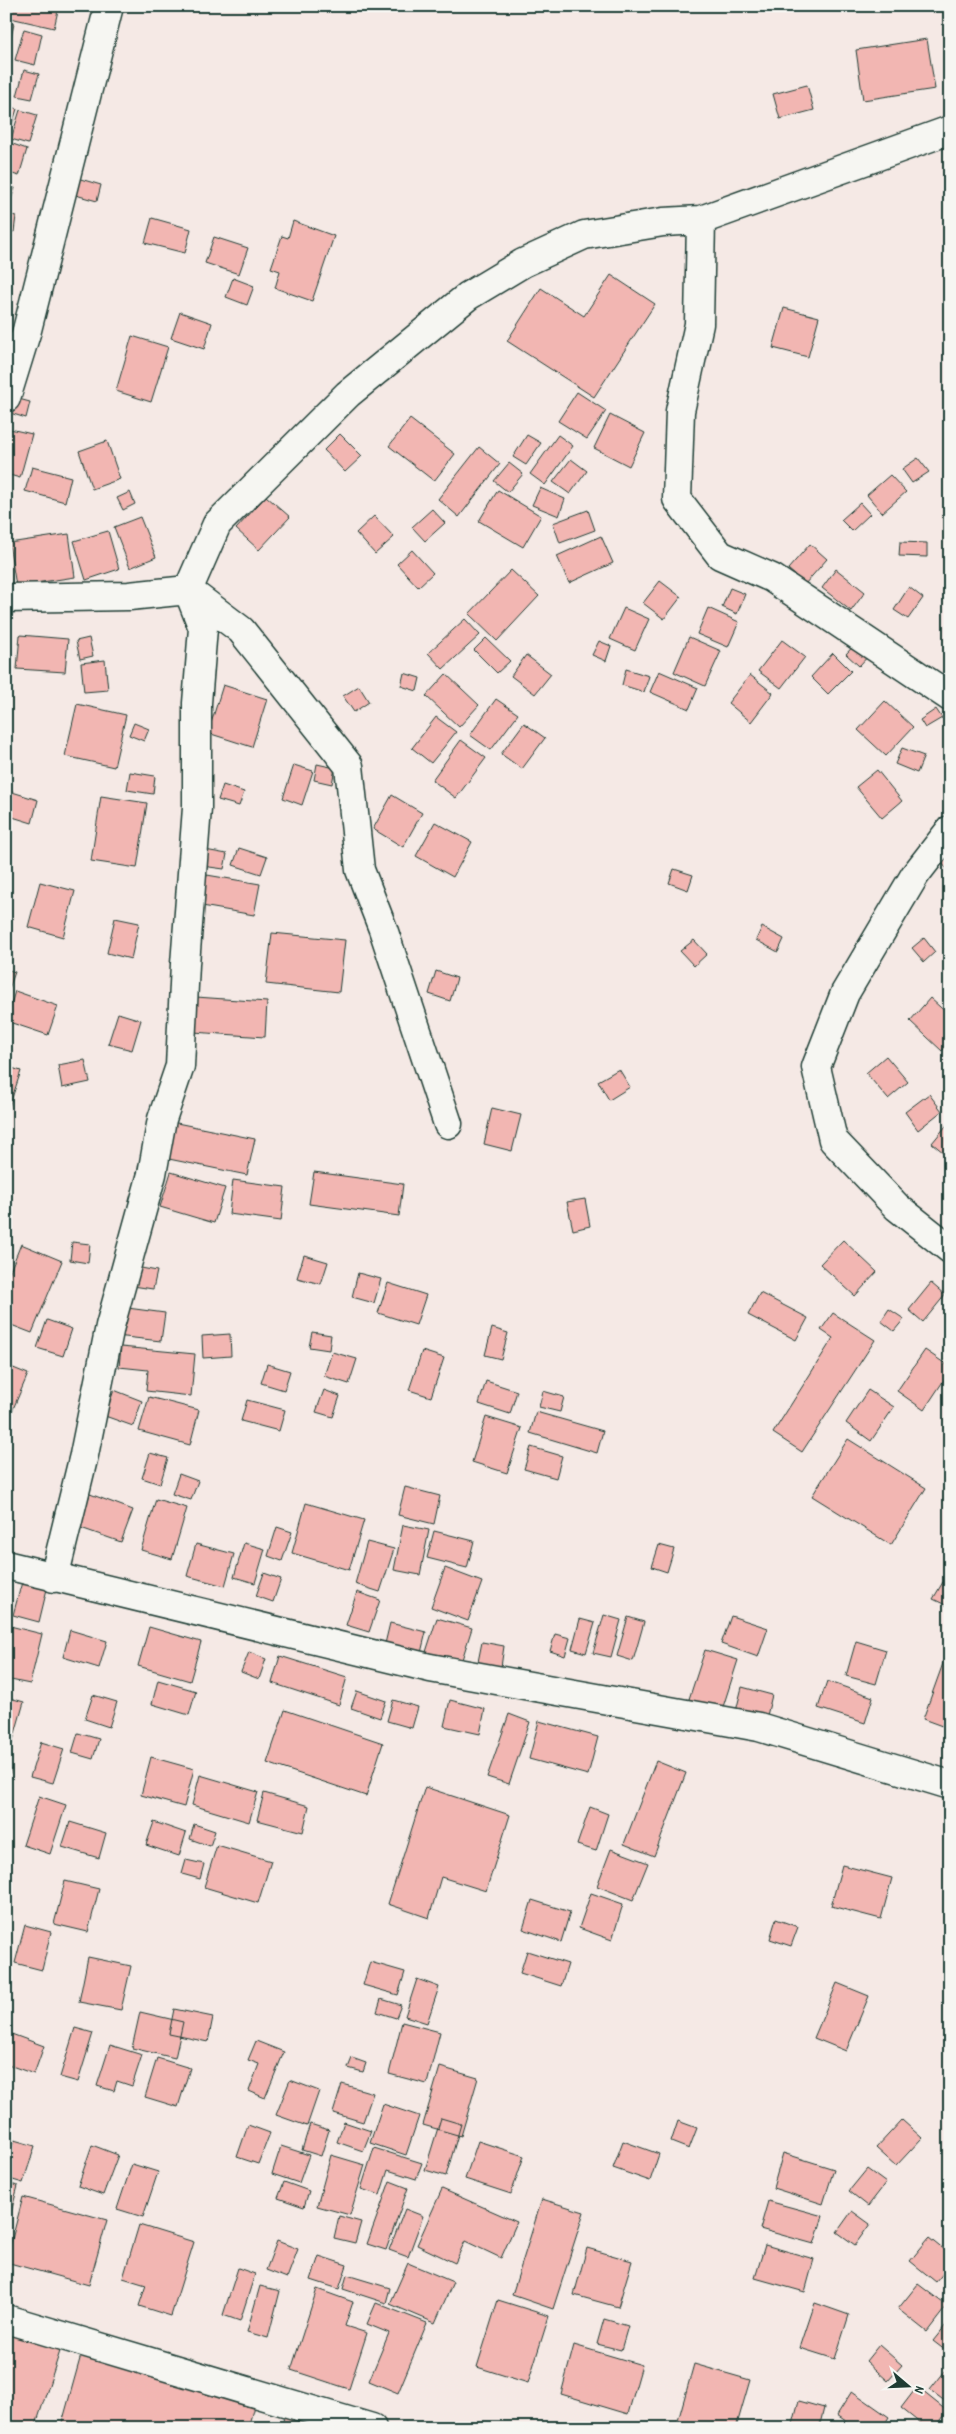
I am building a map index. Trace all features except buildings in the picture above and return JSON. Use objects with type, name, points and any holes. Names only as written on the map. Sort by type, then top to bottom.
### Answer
[{"type":"street","points":[[6,398],[26,330],[109,6]]},
{"type":"street","points":[[54,1578],[84,1455],[110,1326],[152,1174],[162,1119],[180,1066],[185,964],[197,808],[197,703],[203,628],[188,590],[217,524],[348,394],[468,296],[523,262],[584,235],[663,222],[701,220],[950,130]]},
{"type":"street","points":[[701,220],[699,324],[680,411],[677,499],[720,554],[772,578],[950,697]]},
{"type":"street","points":[[6,598],[129,596],[188,590],[241,630],[349,766],[360,870],[383,929],[448,1124]]},
{"type":"street","points":[[950,830],[915,875],[844,993],[816,1066],[833,1140],[897,1207],[950,1249]]},
{"type":"street","points":[[6,1565],[430,1668],[759,1727],[950,1785]]},
{"type":"street","points":[[6,2320],[372,2428]]}]
